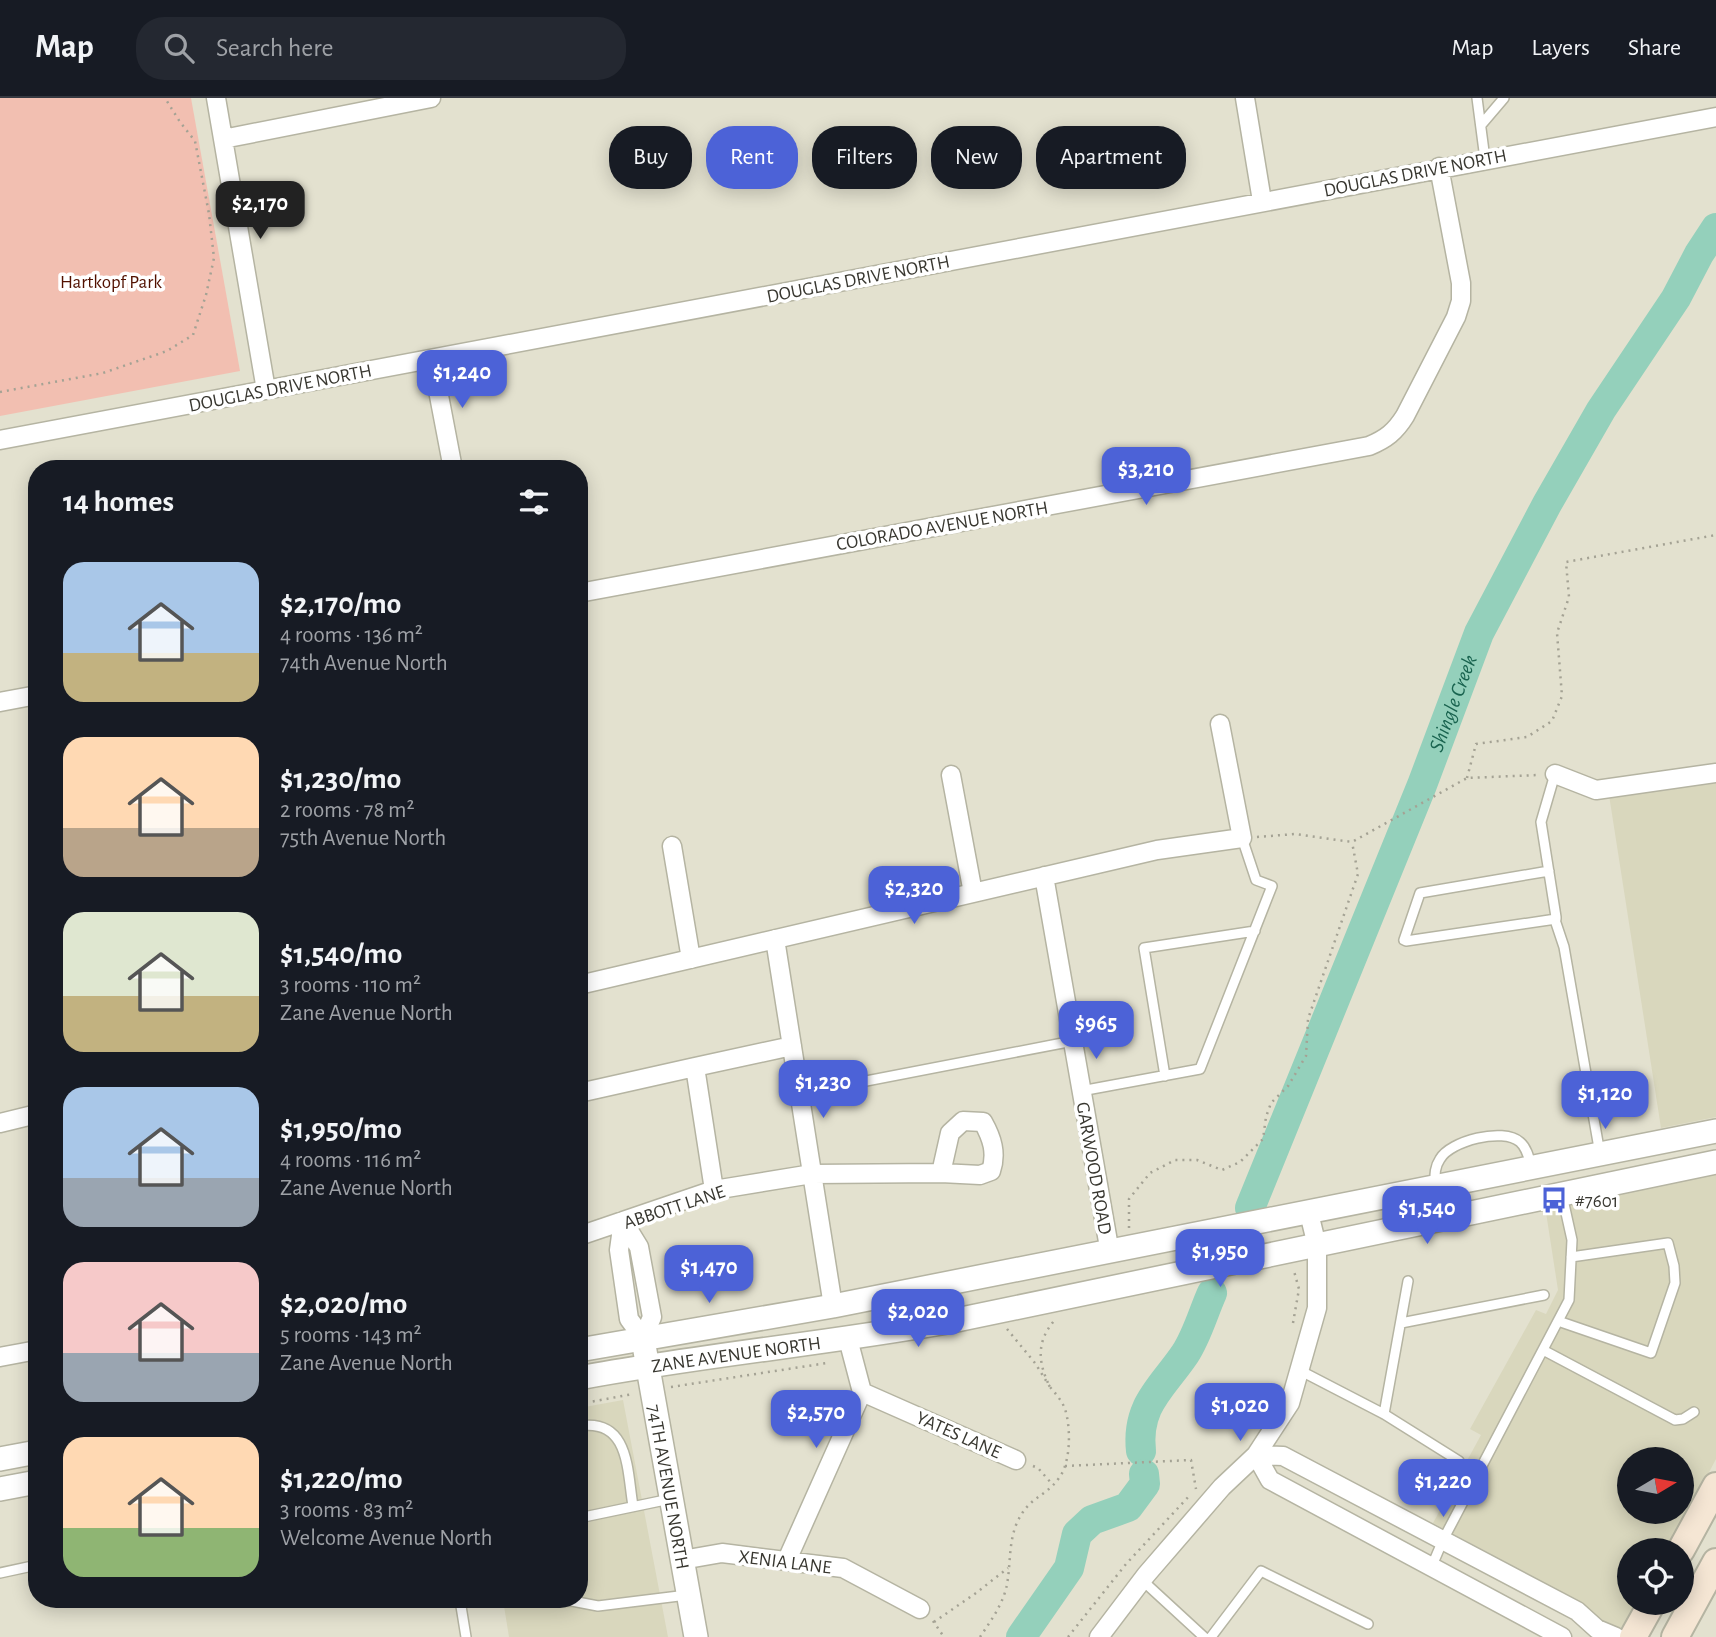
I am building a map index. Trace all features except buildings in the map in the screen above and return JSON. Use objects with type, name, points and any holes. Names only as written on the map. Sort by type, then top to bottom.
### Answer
[{"type":"main road","points":[[1688,1538],[1716,1486]]},
{"type":"main road","points":[[1675,1637],[1716,1562]]},
{"type":"main road","points":[[1633,1637],[1645,1615]]},
{"type":"street","points":[[216,98],[266,390]]},
{"type":"street","points":[[223,139],[431,98]]},
{"type":"street","points":[[1245,98],[1262,201]]},
{"type":"street","name":"DOUGLAS DRIVE NORTH","points":[[0,440],[1439,167],[1716,117]]},
{"type":"street","name":"COLORADO AVENUE NORTH","points":[[588,591],[1369,446],[1384,440],[1397,430],[1405,416],[1457,317],[1461,301],[1461,283],[1439,167]]},
{"type":"street","points":[[432,359],[451,460]]},
{"type":"street","points":[[0,702],[28,697]]},
{"type":"street","points":[[588,983],[1157,850],[1242,838],[1220,724]]},
{"type":"street","points":[[1555,774],[1596,790],[1716,773]]},
{"type":"street","points":[[951,775],[974,893]]},
{"type":"street","points":[[672,846],[691,958]]},
{"type":"street","name":"GARWOOD ROAD","points":[[1044,876],[1110,1253]]},
{"type":"street","points":[[775,939],[833,1307]]},
{"type":"street","points":[[588,1091],[792,1046]]},
{"type":"street","points":[[695,1067],[714,1190]]},
{"type":"street","points":[[0,1123],[28,1116]]},
{"type":"street","name":"ZANE AVENUE NORTH","points":[[588,1348],[833,1307],[1716,1131]]},
{"type":"street","name":"ZANE AVENUE NORTH","points":[[588,1376],[648,1365],[851,1348],[947,1322],[1716,1162]]},
{"type":"street","name":"ABBOTT LANE","points":[[588,1233],[714,1190],[812,1174],[941,1173]]},
{"type":"street","points":[[1099,1637],[1142,1580],[1222,1487],[1256,1455],[1290,1403],[1317,1308],[1317,1247],[1309,1213]]},
{"type":"street","points":[[624,1222],[619,1250],[629,1319],[643,1338]]},
{"type":"street","name":"74TH AVENUE NORTH","points":[[643,1338],[696,1637]]},
{"type":"street","points":[[788,1560],[862,1392],[851,1348]]},
{"type":"street","points":[[0,1357],[28,1352]]},
{"type":"street","name":"YATES LANE","points":[[862,1392],[1016,1460]]},
{"type":"street","points":[[0,1459],[28,1454]]},
{"type":"street","points":[[1256,1455],[1283,1456],[1577,1611],[1597,1629],[1616,1637]]},
{"type":"street","points":[[1256,1455],[1270,1480],[1562,1637]]},
{"type":"street","points":[[0,1489],[28,1484]]},
{"type":"street","name":"XENIA LANE","points":[[682,1560],[722,1553],[844,1567],[920,1609]]},
{"type":"lane","points":[[1477,98],[1486,159]]},
{"type":"lane","points":[[1481,125],[1504,98]]},
{"type":"lane","points":[[1555,774],[1541,822],[1555,919],[1564,947],[1600,1154]]},
{"type":"lane","points":[[1081,1091],[1200,1069],[1272,886],[1256,880],[1242,838]]},
{"type":"lane","points":[[1549,872],[1420,893],[1403,937],[1406,941],[1555,919]]},
{"type":"lane","points":[[1165,1076],[1144,948],[1255,931]]},
{"type":"lane","points":[[799,1094],[1073,1041]]},
{"type":"lane","points":[[1435,1187],[1435,1170],[1447,1150],[1459,1143],[1478,1139],[1505,1136],[1515,1139],[1522,1144],[1531,1168]]},
{"type":"lane","points":[[1432,1568],[1443,1541],[1569,1300],[1572,1240],[1562,1195]]},
{"type":"lane","points":[[1558,1321],[1651,1353],[1675,1283],[1668,1243],[1572,1257]]},
{"type":"lane","points":[[1384,1414],[1408,1281]]},
{"type":"lane","points":[[1401,1323],[1544,1294]]},
{"type":"lane","points":[[1543,1350],[1675,1420],[1683,1419],[1694,1412]]},
{"type":"lane","points":[[1299,1370],[1384,1414],[1459,1461]]},
{"type":"lane","points":[[588,1426],[599,1425],[612,1430],[621,1442],[633,1506]]},
{"type":"lane","points":[[588,1516],[672,1498]]},
{"type":"lane","points":[[0,1573],[28,1567]]},
{"type":"lane","points":[[1211,1637],[1261,1571],[1368,1624]]},
{"type":"lane","points":[[1142,1580],[1204,1637]]},
{"type":"lane","points":[[588,1604],[598,1606],[688,1595]]},
{"type":"lane","points":[[461,1608],[466,1637]]},
{"type":"path","points":[[0,392],[103,373],[167,351],[193,335],[214,258],[209,214],[195,141],[165,98]]},
{"type":"path","points":[[1467,778],[1476,744],[1527,737],[1552,721],[1562,696],[1557,633],[1569,597],[1566,562],[1716,536]]},
{"type":"path","points":[[1242,838],[1295,834],[1352,842],[1467,778],[1555,774]]},
{"type":"path","points":[[1132,1248],[1129,1199],[1150,1173],[1175,1160],[1196,1160],[1222,1170],[1240,1162],[1263,1139],[1271,1102],[1288,1086],[1306,1056],[1308,1019],[1358,874],[1352,842]]},
{"type":"path","points":[[1292,1332],[1299,1289],[1293,1269]]},
{"type":"path","points":[[1044,1321],[1056,1318],[1044,1335],[1040,1350],[1041,1367],[1050,1387]]},
{"type":"path","points":[[980,1637],[998,1611],[1006,1590],[1012,1538],[1022,1513],[1027,1504],[1059,1480],[1068,1451],[1067,1418],[1061,1401],[1007,1328]]},
{"type":"path","points":[[588,1402],[851,1348]]},
{"type":"path","points":[[1016,1460],[1038,1468],[1053,1485]]},
{"type":"path","points":[[1065,1466],[1191,1460],[1197,1488],[1126,1564],[1068,1637]]},
{"type":"path","points":[[934,1622],[1008,1568]]},
{"type":"shaded area","points":[[1716,783],[1716,1117],[1661,1128],[1609,795]]},
{"type":"shaded area","points":[[1716,1172],[1716,1459],[1694,1501],[1694,1447],[1617,1447],[1617,1524],[1682,1524],[1674,1538],[1617,1538],[1617,1615],[1634,1615],[1631,1621],[1612,1629],[1586,1613],[1585,1605],[1433,1523],[1481,1435],[1470,1429],[1536,1310],[1546,1314],[1558,1290],[1545,1206]]},
{"type":"shaded area","points":[[623,1400],[668,1637],[509,1637],[504,1608],[588,1608],[588,1406]]},
{"type":"green space","name":"Hartkopf Park","points":[[0,98],[191,98],[240,371],[0,416]]},
{"type":"waterway","name":"Shingle Creek","points":[[1250,1208],[1422,785],[1479,633],[1547,504],[1601,410],[1676,298],[1716,228]]},
{"type":"waterway","name":"Shingle Creek","points":[[1141,1451],[1141,1435],[1147,1409],[1189,1347],[1212,1293]]},
{"type":"waterway","name":"Shingle Creek","points":[[1021,1637],[1069,1568],[1077,1534],[1092,1520],[1128,1507],[1145,1484],[1144,1474]]},
{"type":"place","name":"#7601","points":[[1554,1200]]}]
